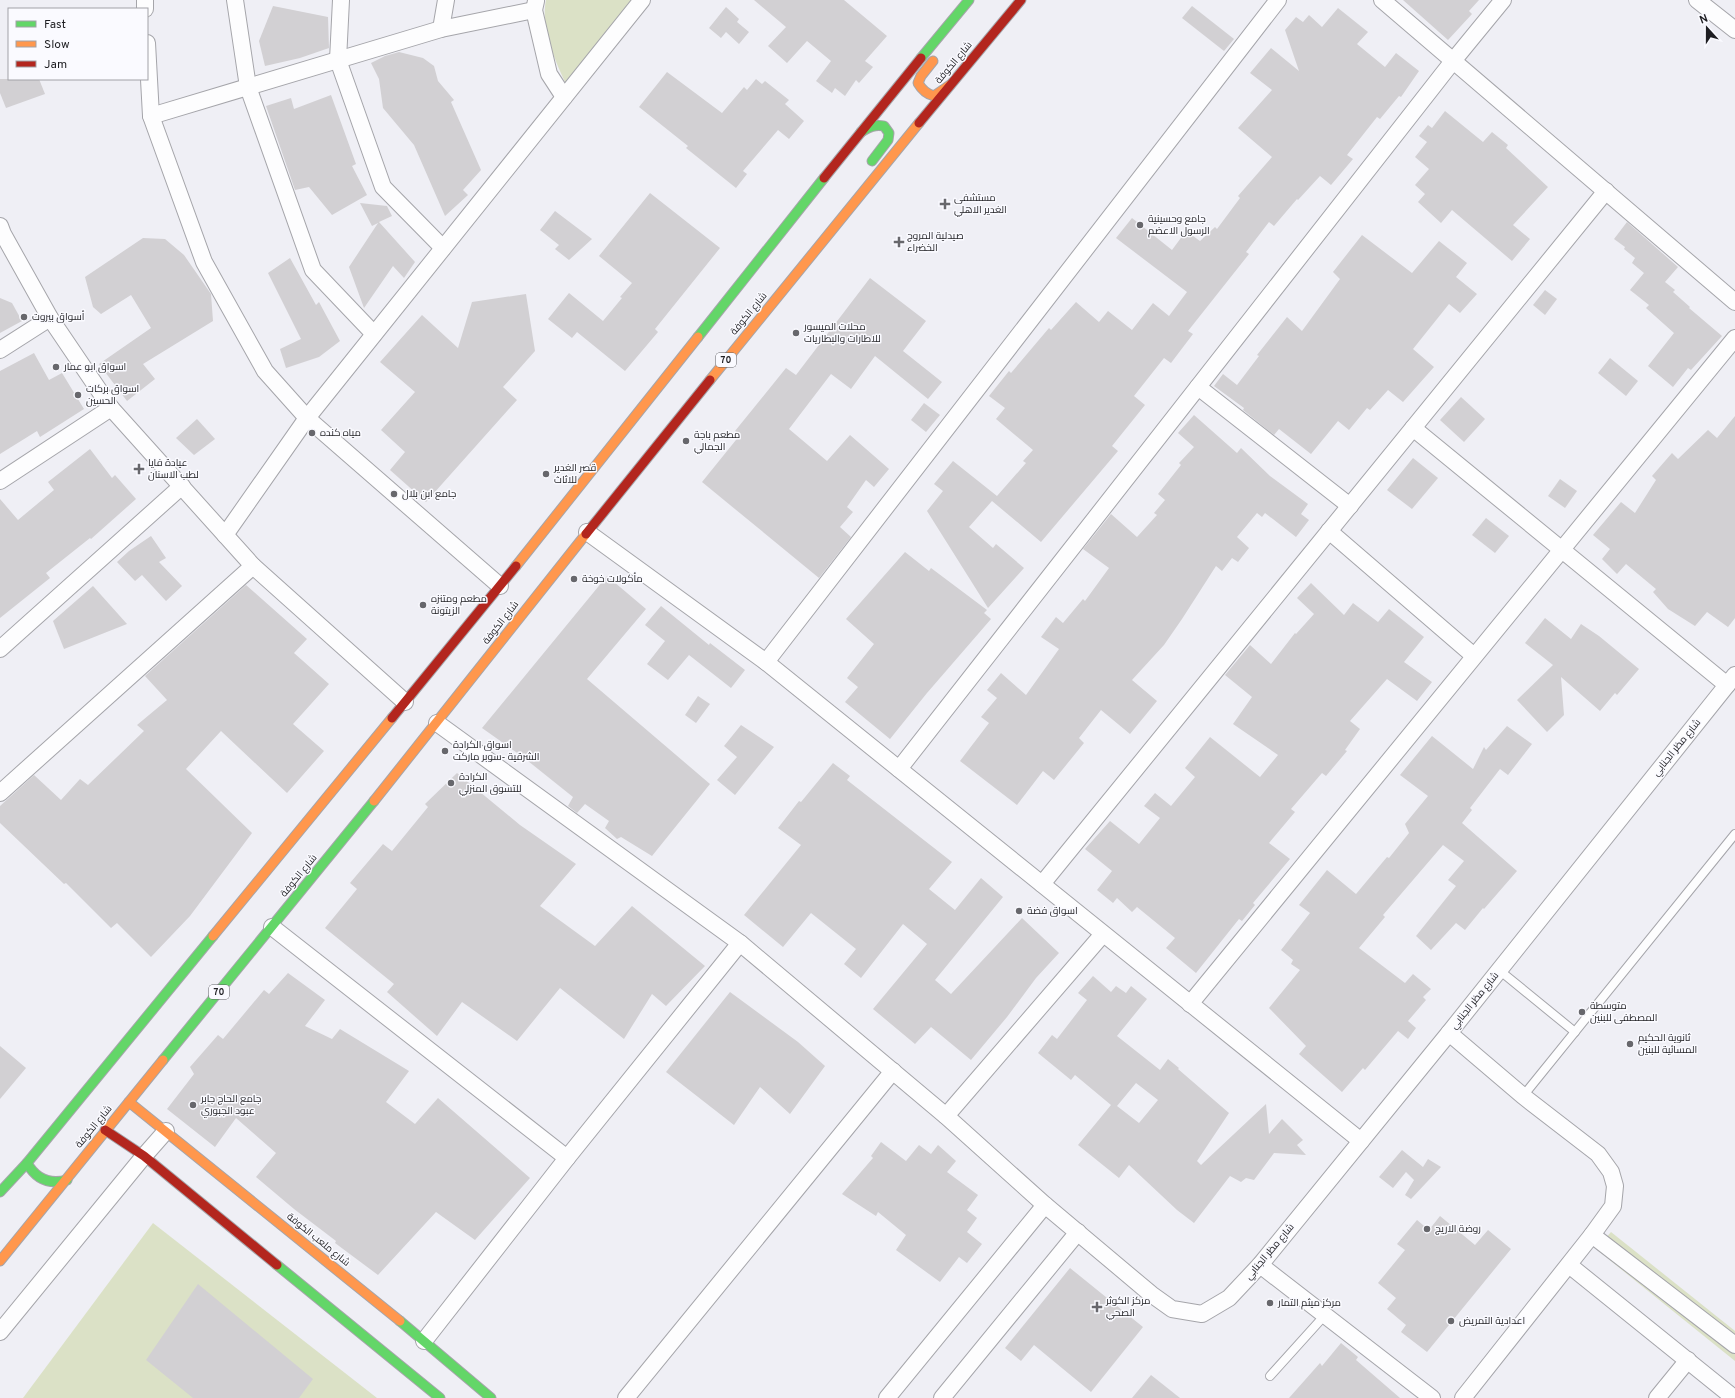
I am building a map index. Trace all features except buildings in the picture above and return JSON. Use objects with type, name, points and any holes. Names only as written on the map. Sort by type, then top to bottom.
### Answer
[{"type":"main road","points":[[0,1192],[27,1163],[500,586],[861,132],[969,0]]},
{"type":"main road","name":"شارع الكوفة","points":[[0,1261],[437,723],[587,532],[950,85],[1021,0]]},
{"type":"main road","points":[[945,45],[948,36],[949,24]]},
{"type":"main road","points":[[937,55],[921,76],[918,83],[926,94],[934,96],[950,85]]},
{"type":"main road","points":[[853,204],[867,171],[888,140],[889,133],[884,126],[879,124],[873,125],[861,132]]},
{"type":"main road","name":"شارع ملعب الكوفة","points":[[129,1102],[424,1341],[491,1398]]},
{"type":"main road","points":[[105,1130],[144,1156],[440,1398]]},
{"type":"main road","points":[[27,1163],[31,1171],[41,1179],[54,1183],[67,1180]]},
{"type":"street","points":[[236,0],[248,87],[313,270],[374,334]]},
{"type":"street","points":[[341,0],[338,60],[383,187],[443,248]]},
{"type":"street","points":[[441,29],[446,0]]},
{"type":"street","points":[[225,534],[307,418],[642,0]]},
{"type":"street","points":[[766,662],[1278,0]]},
{"type":"street","points":[[1382,0],[1735,302]]},
{"type":"street","points":[[899,769],[1453,61],[1503,0]]},
{"type":"street","points":[[1697,0],[1733,25]]},
{"type":"street","points":[[151,116],[441,29],[535,5],[549,74],[564,96]]},
{"type":"street","points":[[148,61],[151,116],[204,262],[265,371],[307,418],[500,586]]},
{"type":"street","points":[[1042,884],[1606,191]]},
{"type":"street","points":[[1,232],[50,318],[111,408],[254,566],[405,702]]},
{"type":"street","points":[[0,350],[50,318]]},
{"type":"street","points":[[1190,1004],[1735,338]]},
{"type":"street","points":[[1198,387],[1350,506]]},
{"type":"street","points":[[0,481],[111,408]]},
{"type":"street","points":[[1413,428],[1562,549],[1731,680]]},
{"type":"street","points":[[0,649],[182,486]]},
{"type":"street","points":[[1330,531],[1474,656]]},
{"type":"street","points":[[587,532],[766,662],[1361,1141]]},
{"type":"street","points":[[0,793],[254,566]]},
{"type":"street","name":"شارع مظر الجنابي","points":[[1078,1232],[1151,1294],[1172,1309],[1202,1314],[1229,1298],[1260,1265],[1449,1033],[1731,680]]},
{"type":"street","points":[[437,723],[740,943],[894,1071],[1045,1205],[1078,1232],[942,1398]]},
{"type":"street","points":[[272,927],[567,1158]]},
{"type":"street","points":[[946,1116],[1103,934]]},
{"type":"street","points":[[424,1341],[567,1158],[740,943]]},
{"type":"street","points":[[1449,1033],[1523,1096],[1598,1154],[1611,1172],[1615,1186],[1613,1206],[1569,1265],[1463,1398]]},
{"type":"street","points":[[626,1398],[894,1071]]},
{"type":"street","points":[[0,1332],[166,1131]]},
{"type":"street","points":[[887,1398],[1045,1205]]},
{"type":"street","points":[[1592,1235],[1735,1345]]},
{"type":"street","points":[[1260,1265],[1432,1398]]},
{"type":"street","points":[[1569,1265],[1734,1398]]},
{"type":"street","points":[[1657,1398],[1688,1360]]},
{"type":"lane","points":[[1523,1096],[1735,834]]},
{"type":"lane","points":[[1499,970],[1575,1032]]},
{"type":"lane","points":[[1270,1376],[1325,1315]]},
{"type":"green space","points":[[546,0],[638,0],[568,88],[554,57],[547,33],[545,22]]},
{"type":"green space","points":[[153,1223],[377,1398],[23,1398]]},
{"type":"green space","points":[[1611,1232],[1735,1331],[1735,1361],[1596,1249]]},
{"type":"traffic: fast","points":[[921,58],[969,0]]},
{"type":"traffic: fast","points":[[861,132],[872,126],[881,125],[884,126],[889,133],[888,140],[872,161]]},
{"type":"traffic: fast","points":[[698,337],[824,178]]},
{"type":"traffic: fast","points":[[163,1060],[374,801]]},
{"type":"traffic: fast","points":[[0,1192],[27,1163],[213,936]]},
{"type":"traffic: fast","points":[[27,1163],[39,1177],[54,1182],[67,1180]]},
{"type":"traffic: fast","points":[[277,1265],[440,1398]]},
{"type":"traffic: fast","points":[[400,1321],[491,1398]]},
{"type":"traffic: slow","points":[[933,61],[921,76],[918,83],[921,88],[926,93],[934,96],[950,85]]},
{"type":"traffic: slow","points":[[710,380],[919,123]]},
{"type":"traffic: slow","points":[[516,566],[698,337]]},
{"type":"traffic: slow","points":[[374,801],[586,534]]},
{"type":"traffic: slow","points":[[213,936],[392,718]]},
{"type":"traffic: slow","points":[[0,1261],[163,1060]]},
{"type":"traffic: slow","points":[[129,1102],[400,1321]]},
{"type":"traffic: jam","points":[[919,123],[1021,0]]},
{"type":"traffic: jam","points":[[824,178],[921,58]]},
{"type":"traffic: jam","points":[[586,534],[710,380]]},
{"type":"traffic: jam","points":[[392,718],[516,566]]},
{"type":"traffic: jam","points":[[105,1130],[144,1156],[277,1265]]},
{"type":"place","name":"مستشفى الغدير الاهلي","points":[[945,204]]},
{"type":"place","name":"جامع وحسينية الرسول الاعضم","points":[[1140,225]]},
{"type":"place","name":"صيدلية المروج الخضراء","points":[[899,242]]},
{"type":"place","name":"أسواق بيروت","points":[[24,317]]},
{"type":"place","name":"محلات الميسور للاطارات والبطاريات","points":[[796,333]]},
{"type":"place","name":"اسواق ابو عمار","points":[[56,367]]},
{"type":"place","name":"اسواق بركات الحسين","points":[[78,395]]},
{"type":"place","name":"مياه كنده","points":[[312,433]]},
{"type":"place","name":"مطعم باجة الجمالي","points":[[686,441]]},
{"type":"place","name":"عيادة فايا لطب الاسنان","points":[[139,469]]},
{"type":"place","name":"قصر الغدير للاثاث","points":[[546,474]]},
{"type":"place","name":"جامع ابن بلال","points":[[394,494]]},
{"type":"place","name":"مأكولات خوخة","points":[[574,579]]},
{"type":"place","name":"مطعم ومتنزه الزيتونة","points":[[423,605]]},
{"type":"place","name":"اسواق الكرادة الشرقية -سوبر ماركت","points":[[445,751]]},
{"type":"place","name":"الكرادة للتسوق المنزلي","points":[[451,783]]},
{"type":"place","name":"اسواق فضة","points":[[1019,911]]},
{"type":"place","name":"متوسطة المصطفى للبنين","points":[[1582,1012]]},
{"type":"place","name":"ثانوية الحكيم المسائية للبنين","points":[[1630,1044]]},
{"type":"place","name":"جامع الحاج جابر عبود الجبوري","points":[[193,1105]]},
{"type":"place","name":"روضة الاريج","points":[[1427,1229]]},
{"type":"place","name":"مركز ميثم التمار","points":[[1270,1303]]},
{"type":"place","name":"مركز الكوثر الصحي","points":[[1097,1307]]},
{"type":"place","name":"اعدادية التمريض","points":[[1451,1321]]}]
